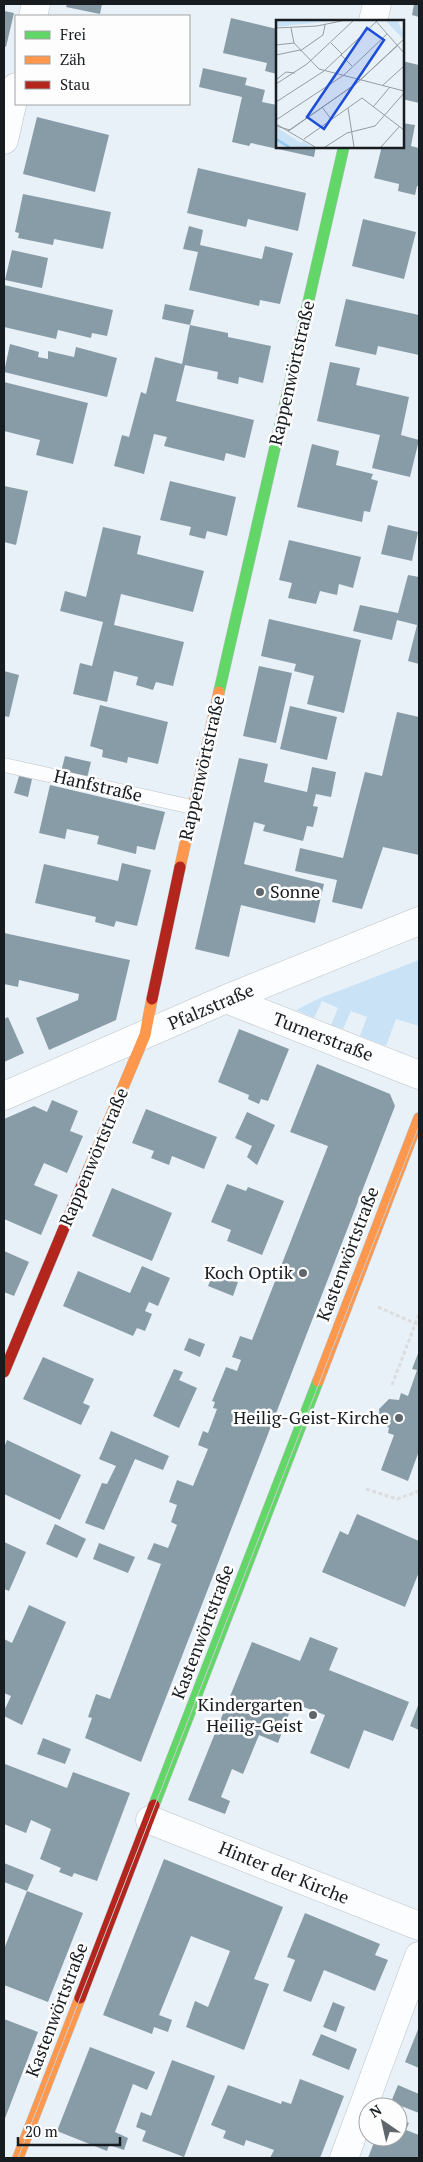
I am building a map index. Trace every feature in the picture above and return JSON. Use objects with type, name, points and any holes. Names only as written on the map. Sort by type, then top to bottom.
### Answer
[{"type":"street","points":[[373,20],[377,4]]},
{"type":"street","points":[[4,140],[15,91]]},
{"type":"street","name":"Rappenwörtstraße","points":[[4,1372],[145,1035],[192,807],[344,148]]},
{"type":"street","name":"Pfalzstraße","points":[[4,1096],[226,999],[419,921]]},
{"type":"street","name":"Turnerstraße","points":[[226,999],[419,1075]]},
{"type":"street","name":"Kastenwörtstraße","points":[[18,2158],[150,1820],[419,1118]]},
{"type":"street","name":"Hinter der Kirche","points":[[150,1820],[419,1926]]},
{"type":"street","points":[[344,2158],[419,1956]]},
{"type":"lane","name":"Hanfstraße","points":[[4,765],[192,807]]},
{"type":"path","points":[[376,1306],[417,1324]]},
{"type":"path","points":[[392,1385],[417,1324],[419,1314]]},
{"type":"path","points":[[366,1489],[397,1499],[419,1491]]},
{"type":"shaded area","points":[[419,960],[419,1026],[396,1019],[386,1046],[360,1036],[367,1017],[351,1011],[343,1029],[331,1025],[338,1008],[322,1001],[314,1018],[296,1010],[320,998]]},
{"type":"building","points":[[67,4],[102,4],[100,14],[66,7]]},
{"type":"building","points":[[414,4],[419,4],[419,17],[412,15]]},
{"type":"building","points":[[4,11],[14,13],[6,47],[4,46]]},
{"type":"building","points":[[231,18],[276,29],[276,74],[265,71],[267,63],[223,53]]},
{"type":"building","points":[[403,61],[419,65],[419,103],[403,99]]},
{"type":"building","points":[[203,68],[247,78],[245,85],[265,90],[262,102],[276,105],[276,148],[316,148],[314,157],[251,143],[249,146],[232,142],[242,97],[199,87]]},
{"type":"building","points":[[37,117],[109,135],[95,192],[23,174]]},
{"type":"building","points":[[403,123],[415,125],[411,146],[419,148],[419,186],[417,186],[415,195],[398,191],[399,184],[374,178],[382,148],[403,148]]},
{"type":"building","points":[[198,168],[306,193],[298,231],[248,219],[246,227],[187,213]]},
{"type":"building","points":[[23,194],[111,212],[103,249],[54,239],[53,245],[18,238],[19,233],[15,232]]},
{"type":"building","points":[[363,219],[416,232],[404,279],[352,266]]},
{"type":"building","points":[[189,226],[203,230],[200,245],[262,259],[265,246],[293,253],[280,304],[260,300],[259,306],[189,290],[198,252],[183,249]]},
{"type":"building","points":[[12,250],[48,258],[42,288],[5,280]]},
{"type":"building","points":[[4,285],[113,310],[107,336],[92,333],[91,338],[58,330],[56,339],[4,327]]},
{"type":"building","points":[[346,299],[419,315],[419,355],[378,346],[376,355],[335,346]]},
{"type":"building","points":[[165,304],[194,310],[190,325],[162,319]]},
{"type":"building","points":[[190,325],[228,333],[228,337],[271,346],[263,383],[239,377],[238,384],[217,379],[218,372],[185,365],[176,401],[254,420],[245,458],[226,453],[224,461],[164,446],[167,437],[154,434],[144,474],[114,466],[122,435],[129,437],[141,392],[146,394],[155,357],[182,364]]},
{"type":"building","points":[[10,344],[39,352],[38,357],[48,359],[48,351],[74,357],[76,347],[117,358],[107,397],[4,372]]},
{"type":"building","points":[[330,362],[360,368],[356,385],[409,397],[401,435],[419,440],[410,477],[372,468],[380,435],[317,421]]},
{"type":"building","points":[[4,382],[88,403],[73,464],[36,455],[40,440],[4,431]]},
{"type":"building","points":[[312,444],[339,451],[336,465],[373,474],[371,479],[378,481],[370,512],[364,511],[362,522],[297,507]]},
{"type":"building","points":[[170,481],[236,497],[227,536],[207,531],[205,539],[189,535],[191,527],[160,520]]},
{"type":"building","points":[[4,486],[28,491],[16,545],[4,542]]},
{"type":"building","points":[[388,525],[418,532],[412,561],[381,554]]},
{"type":"building","points":[[103,527],[141,536],[137,554],[204,571],[193,612],[121,594],[114,625],[184,642],[173,686],[156,682],[153,690],[136,685],[138,677],[114,671],[107,702],[73,694],[80,663],[92,666],[103,622],[60,611],[65,591],[86,597]]},
{"type":"building","points":[[289,540],[361,557],[353,588],[339,584],[337,595],[320,591],[316,604],[288,598],[292,583],[279,580]]},
{"type":"building","points":[[408,575],[419,577],[419,664],[408,661],[417,625],[397,620],[392,640],[353,631],[360,605],[398,613]]},
{"type":"building","points":[[269,619],[361,640],[344,713],[307,704],[314,676],[294,671],[296,664],[261,656]]},
{"type":"building","points":[[259,666],[292,673],[276,743],[243,736]]},
{"type":"building","points":[[4,671],[19,675],[9,717],[4,716]]},
{"type":"building","points":[[100,705],[168,722],[158,764],[128,757],[127,763],[102,757],[103,750],[90,746]]},
{"type":"building","points":[[290,706],[337,717],[327,760],[280,749]]},
{"type":"building","points":[[397,712],[419,717],[419,855],[383,847],[362,909],[332,902],[337,880],[295,871],[300,848],[343,858],[365,772],[382,776]]},
{"type":"building","points":[[65,756],[91,762],[87,778],[61,772]]},
{"type":"building","points":[[239,758],[268,764],[264,782],[307,792],[312,767],[336,772],[331,797],[316,794],[313,806],[318,807],[313,827],[307,826],[303,841],[263,831],[265,825],[254,822],[244,864],[324,884],[315,923],[241,905],[229,957],[195,949]]},
{"type":"building","points":[[19,776],[32,779],[28,797],[14,793]]},
{"type":"building","points":[[50,785],[165,812],[155,850],[137,846],[136,854],[97,844],[99,836],[67,829],[65,839],[39,833]]},
{"type":"building","points":[[122,863],[151,870],[137,926],[116,921],[114,927],[95,922],[96,917],[35,903],[44,864],[118,881]]},
{"type":"building","points":[[4,933],[130,960],[116,1020],[49,1050],[36,1018],[78,1000],[79,994],[19,980],[18,987],[4,984]]},
{"type":"building","points":[[8,1017],[24,1053],[4,1062],[4,1019]]},
{"type":"building","points":[[239,1029],[289,1049],[268,1101],[261,1099],[259,1104],[248,1099],[249,1095],[218,1082]]},
{"type":"building","points":[[317,1064],[390,1094],[395,1106],[141,1762],[85,1738],[92,1718],[88,1717],[96,1694],[110,1699],[161,1564],[147,1559],[154,1543],[168,1548],[177,1525],[171,1522],[177,1505],[169,1502],[177,1480],[193,1486],[208,1449],[198,1445],[203,1431],[208,1433],[217,1409],[213,1408],[215,1402],[212,1401],[226,1367],[237,1371],[241,1360],[232,1357],[240,1336],[252,1340],[328,1146],[290,1132]]},
{"type":"building","points":[[52,1100],[78,1111],[70,1131],[83,1136],[67,1173],[44,1163],[34,1185],[58,1195],[41,1235],[4,1219],[4,1119],[34,1106],[47,1112]]},
{"type":"building","points":[[146,1109],[217,1137],[204,1169],[172,1156],[169,1165],[151,1158],[154,1151],[132,1143]]},
{"type":"building","points":[[247,1112],[275,1125],[257,1165],[247,1157],[252,1146],[235,1138]]},
{"type":"building","points":[[227,1184],[246,1191],[248,1187],[284,1201],[262,1255],[227,1241],[231,1230],[211,1222]]},
{"type":"building","points":[[112,1188],[172,1213],[152,1261],[92,1236]]},
{"type":"building","points":[[4,1251],[29,1262],[14,1296],[4,1292]]},
{"type":"building","points":[[142,1266],[170,1278],[158,1306],[149,1302],[145,1311],[152,1314],[145,1331],[137,1328],[133,1336],[63,1306],[78,1271],[130,1293]]},
{"type":"building","points":[[214,1272],[238,1282],[233,1296],[208,1286]]},
{"type":"building","points":[[189,1338],[205,1344],[200,1357],[184,1350]]},
{"type":"building","name":"Heilig-Geist-Kirche","points":[[419,1351],[419,1451],[408,1481],[381,1470],[394,1435],[388,1433],[389,1428],[380,1420],[379,1409],[389,1399],[399,1400],[401,1393],[408,1396],[417,1370],[412,1369]]},
{"type":"building","points":[[43,1357],[94,1379],[83,1403],[90,1406],[81,1425],[23,1399]]},
{"type":"building","points":[[174,1369],[183,1372],[179,1380],[197,1388],[179,1428],[153,1416]]},
{"type":"building","points":[[111,1431],[169,1456],[163,1470],[135,1459],[104,1530],[85,1523],[102,1483],[107,1484],[116,1466],[99,1459]]},
{"type":"building","points":[[7,1440],[81,1475],[60,1520],[4,1494],[4,1448]]},
{"type":"building","points":[[357,1514],[419,1541],[419,1572],[405,1607],[322,1572],[340,1531],[348,1535]]},
{"type":"building","points":[[55,1524],[86,1539],[77,1558],[46,1544]]},
{"type":"building","points":[[4,1542],[26,1552],[9,1591],[4,1589]]},
{"type":"building","points":[[99,1543],[135,1557],[128,1573],[93,1559]]},
{"type":"building","points":[[29,1605],[66,1622],[22,1725],[4,1716],[4,1711],[11,1696],[4,1693],[4,1639],[12,1643]]},
{"type":"building","points":[[310,1637],[338,1648],[329,1670],[409,1702],[393,1741],[364,1730],[349,1769],[310,1753],[325,1715],[293,1703],[278,1743],[259,1735],[243,1774],[232,1769],[221,1797],[230,1801],[225,1814],[188,1800],[252,1642],[300,1661]]},
{"type":"building","points":[[419,1703],[419,1730],[410,1726]]},
{"type":"building","points":[[43,1738],[71,1749],[65,1764],[37,1754]]},
{"type":"building","points":[[5,1764],[67,1788],[73,1772],[130,1793],[97,1881],[74,1873],[72,1877],[59,1872],[61,1868],[40,1859],[51,1829],[31,1820],[26,1833],[4,1824]]},
{"type":"building","points":[[164,1859],[283,1907],[254,1979],[269,1984],[244,2050],[186,2027],[195,2001],[208,2007],[230,1951],[191,1936],[159,2015],[172,2020],[168,2032],[154,2027],[152,2034],[103,2015]]},
{"type":"building","points":[[4,1863],[34,1875],[27,1891],[4,1882]]},
{"type":"building","points":[[27,1891],[83,1913],[48,2002],[4,1985],[4,1949]]},
{"type":"building","points":[[305,1913],[380,1944],[375,1955],[388,1960],[375,1991],[324,1970],[311,2002],[283,1991],[295,1960],[287,1957]]},
{"type":"building","points":[[333,2002],[345,2007],[336,2032],[323,2027]]},
{"type":"building","points":[[4,2019],[38,2032],[4,2121]]},
{"type":"building","points":[[419,2027],[419,2068],[405,2062]]},
{"type":"building","points":[[321,2034],[357,2049],[349,2070],[312,2055]]},
{"type":"building","points":[[90,2047],[155,2072],[147,2090],[133,2084],[115,2132],[128,2138],[124,2150],[109,2145],[107,2151],[57,2131]]},
{"type":"building","points":[[172,2060],[215,2076],[184,2157],[142,2141],[146,2131],[136,2127],[141,2112],[151,2116]]},
{"type":"building","points":[[300,2079],[344,2096],[320,2158],[270,2158],[274,2150],[246,2140],[244,2146],[223,2138],[226,2131],[211,2125],[228,2085],[281,2104],[282,2101],[291,2104]]},
{"type":"building","points":[[398,2085],[419,2094],[419,2113],[408,2109],[408,2097],[393,2097]]},
{"type":"building","points":[[408,2131],[419,2135],[419,2158],[368,2158],[372,2147],[408,2147]]},
{"type":"tram line","points":[[18,2158],[419,1126]]},
{"type":"traffic: fast","points":[[219,692],[344,148]]},
{"type":"traffic: fast","points":[[154,1805],[318,1381]]},
{"type":"traffic: slow","points":[[180,867],[219,692]]},
{"type":"traffic: slow","points":[[89,1168],[145,1035],[152,999]]},
{"type":"traffic: slow","points":[[318,1381],[419,1118]]},
{"type":"traffic: slow","points":[[18,2158],[80,1998]]},
{"type":"traffic: jam","points":[[152,999],[180,867]]},
{"type":"traffic: jam","points":[[4,1372],[89,1168]]},
{"type":"traffic: jam","points":[[80,1998],[154,1805]]},
{"type":"place","name":"Sonne","points":[[260,892]]},
{"type":"place","name":"Koch Optik","points":[[303,1273]]},
{"type":"place","name":"Heilig-Geist-Kirche","points":[[399,1418]]},
{"type":"place","name":"Kindergarten Heilig-Geist","points":[[313,1715]]}]
